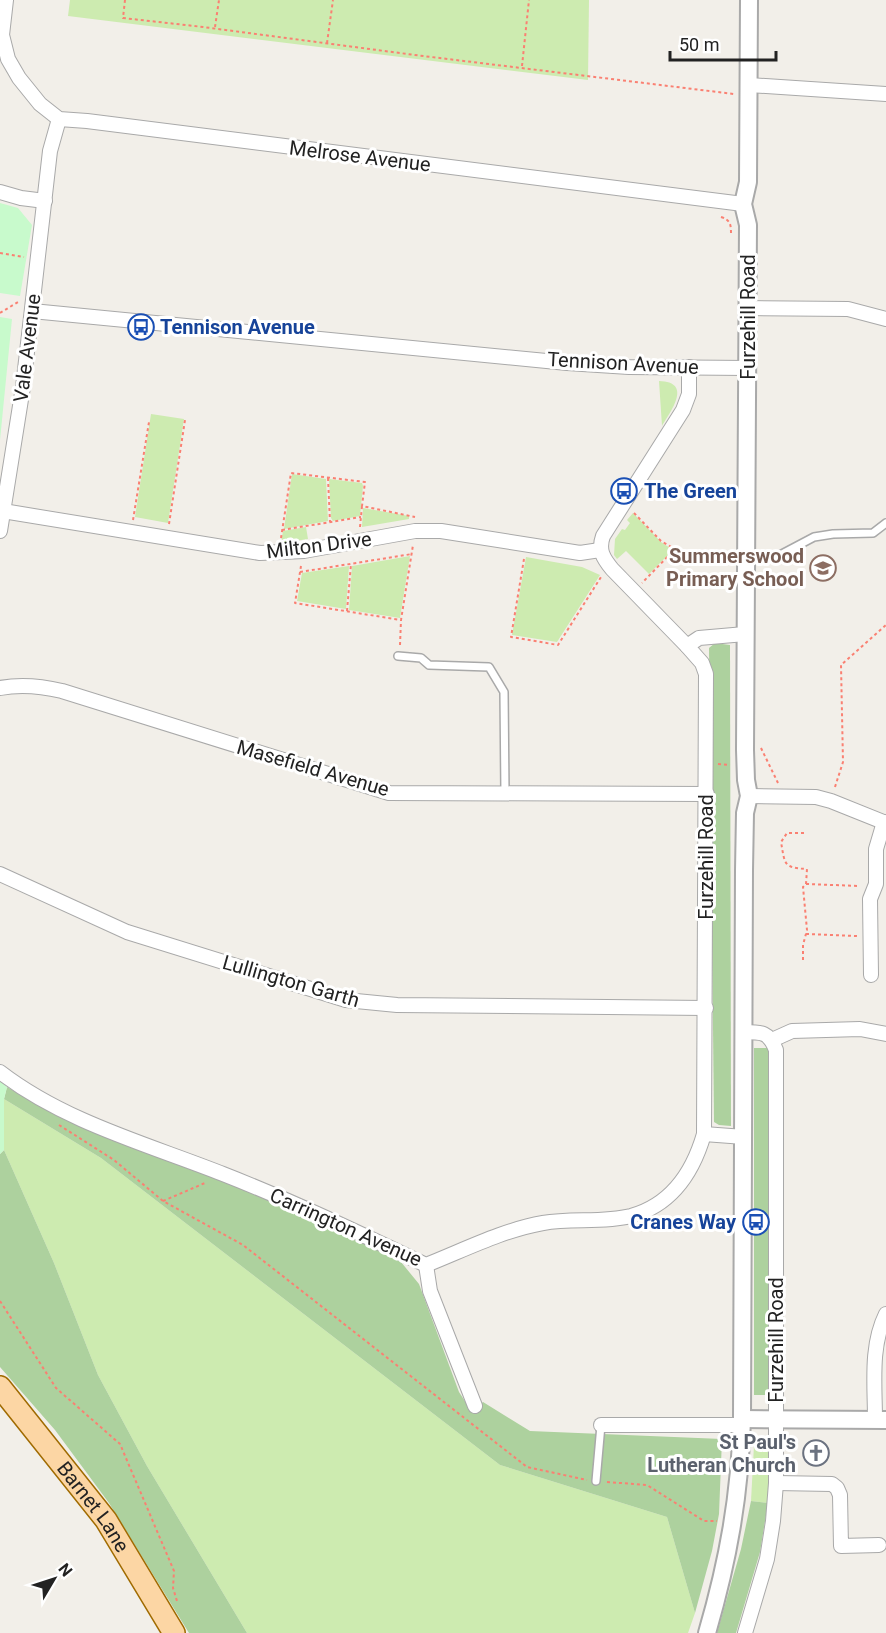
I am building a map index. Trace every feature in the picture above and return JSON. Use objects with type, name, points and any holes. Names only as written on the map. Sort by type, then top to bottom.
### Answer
[{"type":"main road","name":"Barnet Lane","points":[[0,1387],[106,1520],[174,1633]]},
{"type":"street","points":[[0,192],[45,201],[50,151],[59,119],[39,104],[8,59],[1,35],[6,0]]},
{"type":"street","name":"Furzehill Road","points":[[707,1633],[732,1534],[742,1422],[745,813],[749,796],[745,750],[748,225],[743,204],[748,182],[749,0]]},
{"type":"street","points":[[749,90],[886,94]]},
{"type":"street","name":"Melrose Avenue","points":[[59,119],[743,204]]},
{"type":"street","name":"Vale Avenue","points":[[0,531],[23,387],[45,201]]},
{"type":"street","name":"Tennison Avenue","points":[[32,307],[629,368],[747,368]]},
{"type":"street","points":[[747,308],[848,309],[886,319]]},
{"type":"street","points":[[689,367],[689,394],[683,410],[603,536],[600,550],[604,560],[612,569],[687,646],[699,638],[745,634]]},
{"type":"street","name":"Milton Drive","points":[[3,511],[260,553],[304,551],[418,524],[441,531],[580,553],[600,550]]},
{"type":"street","name":"Furzehill Road","points":[[687,646],[702,663],[706,674],[704,1134]]},
{"type":"street","name":"Masefield Avenue","points":[[0,688],[15,685],[40,686],[62,691],[389,793],[706,794]]},
{"type":"street","points":[[749,796],[816,797],[885,823],[876,849],[875,887],[870,899],[871,975]]},
{"type":"street","name":"Lullington Garth","points":[[0,874],[127,932],[346,1000],[397,1005],[706,1008]]},
{"type":"street","points":[[744,1032],[766,1034],[772,1040],[792,1031],[860,1029],[886,1034]]},
{"type":"street","name":"Furzehill Road","points":[[745,1633],[767,1559],[776,1483],[776,1050],[772,1040]]},
{"type":"street","name":"Carrington Avenue","points":[[0,1072],[45,1103],[80,1119],[225,1174],[314,1212],[426,1265],[490,1240],[543,1223],[631,1216],[656,1206],[683,1182],[699,1152],[704,1134]]},
{"type":"street","points":[[704,1134],[744,1137]]},
{"type":"street","points":[[426,1265],[430,1291],[475,1406]]},
{"type":"street","points":[[776,1418],[881,1420],[875,1353],[878,1335],[886,1314]]},
{"type":"street","name":"Furzehill Road","points":[[742,1422],[776,1418]]},
{"type":"street","points":[[601,1425],[742,1422]]},
{"type":"street","points":[[776,1483],[832,1484],[840,1495],[841,1546],[879,1545]]},
{"type":"lane","points":[[746,561],[778,556],[814,537],[873,533],[886,523]]},
{"type":"lane","points":[[398,656],[421,658],[429,665],[489,667],[504,692],[505,793]]},
{"type":"lane","points":[[596,1481],[601,1425]]},
{"type":"path","points":[[125,0],[123,18],[698,91],[749,90]]},
{"type":"path","points":[[215,28],[219,0]]},
{"type":"path","points":[[327,43],[333,0]]},
{"type":"path","points":[[522,67],[529,0]]},
{"type":"path","points":[[0,253],[39,259]]},
{"type":"path","points":[[0,313],[18,302],[32,307]]},
{"type":"path","points":[[166,538],[185,420]]},
{"type":"path","points":[[131,532],[148,422]]},
{"type":"path","points":[[279,553],[291,473],[365,482],[360,529]]},
{"type":"path","points":[[328,477],[330,522]]},
{"type":"path","points":[[362,506],[418,524],[401,620],[398,656]]},
{"type":"path","points":[[632,511],[661,541],[675,549],[640,585]]},
{"type":"path","points":[[282,530],[361,517]]},
{"type":"path","points":[[349,519],[351,527]]},
{"type":"path","points":[[307,526],[309,534]]},
{"type":"path","points":[[527,545],[511,637],[558,645],[602,575]]},
{"type":"path","points":[[304,551],[295,603],[401,620]]},
{"type":"path","points":[[300,572],[412,554]]},
{"type":"path","points":[[347,611],[351,564]]},
{"type":"path","points":[[835,789],[843,762],[841,664],[886,625]]},
{"type":"path","points":[[759,741],[779,785]]},
{"type":"path","points":[[803,960],[806,934],[803,887],[806,884],[807,869],[788,866],[781,842],[787,834],[804,833]]},
{"type":"path","points":[[806,884],[875,887]]},
{"type":"path","points":[[806,934],[870,936]]},
{"type":"path","points":[[58,1125],[114,1160],[163,1201],[243,1245],[527,1467],[596,1481],[647,1485],[704,1521],[724,1521]]},
{"type":"path","points":[[163,1201],[225,1174]]},
{"type":"path","points":[[0,1301],[56,1388],[120,1444],[174,1571],[173,1588],[179,1610]]},
{"type":"green space","points":[[70,0],[589,0],[588,80],[68,16]]},
{"type":"green space","points":[[0,203],[18,208],[32,225],[20,296],[0,293]]},
{"type":"green space","points":[[0,317],[12,319],[0,440]]},
{"type":"green space","points":[[659,381],[675,386],[677,392],[674,405],[662,426]]},
{"type":"green space","points":[[151,414],[184,419],[168,523],[135,517]]},
{"type":"green space","points":[[292,474],[326,479],[328,521],[284,529]]},
{"type":"green space","points":[[329,479],[362,483],[360,516],[333,521]]},
{"type":"green space","points":[[363,508],[409,516],[409,519],[362,527]]},
{"type":"green space","points":[[633,513],[661,542],[673,550],[649,574],[626,551],[617,559],[614,555],[615,539],[630,523],[627,520]]},
{"type":"green space","points":[[306,527],[308,539],[281,543],[283,531]]},
{"type":"green space","points":[[410,556],[400,618],[349,610],[352,566]]},
{"type":"green space","points":[[526,557],[582,567],[600,575],[557,642],[512,635]]},
{"type":"green space","points":[[349,566],[346,609],[297,601],[302,573]]},
{"type":"green space","points":[[715,643],[730,645],[731,1126],[714,1122],[709,648]]},
{"type":"green space","points":[[754,1048],[769,1048],[769,1395],[754,1395]]},
{"type":"green space","points":[[0,1079],[7,1087],[4,1099],[4,1150],[0,1154]]},
{"type":"green space","points":[[7,1087],[52,1113],[324,1222],[401,1262],[419,1284],[459,1392],[472,1412],[483,1402],[530,1431],[722,1439],[719,1514],[712,1551],[695,1613],[667,1517],[500,1465],[101,1158],[4,1099]]},
{"type":"green space","points":[[4,1099],[101,1158],[500,1465],[667,1517],[695,1613],[688,1633],[247,1633],[147,1466],[98,1375],[54,1263],[4,1150]]},
{"type":"green space","points":[[4,1150],[54,1263],[98,1375],[147,1466],[247,1633],[189,1633],[109,1503],[55,1430],[0,1367],[0,1154]]},
{"type":"green space","points":[[756,1439],[763,1440],[769,1445],[768,1503],[751,1501]]},
{"type":"green space","points":[[751,1501],[768,1503],[760,1552],[736,1633],[717,1633],[741,1549]]},
{"type":"place","name":"Tennison Avenue","points":[[141,327]]},
{"type":"place","name":"The Green","points":[[624,491]]},
{"type":"place","name":"Summerswood Primary School","points":[[823,568]]},
{"type":"place","name":"Cranes Way","points":[[756,1222]]},
{"type":"place","name":"St Paul's Lutheran Church","points":[[816,1453]]}]
